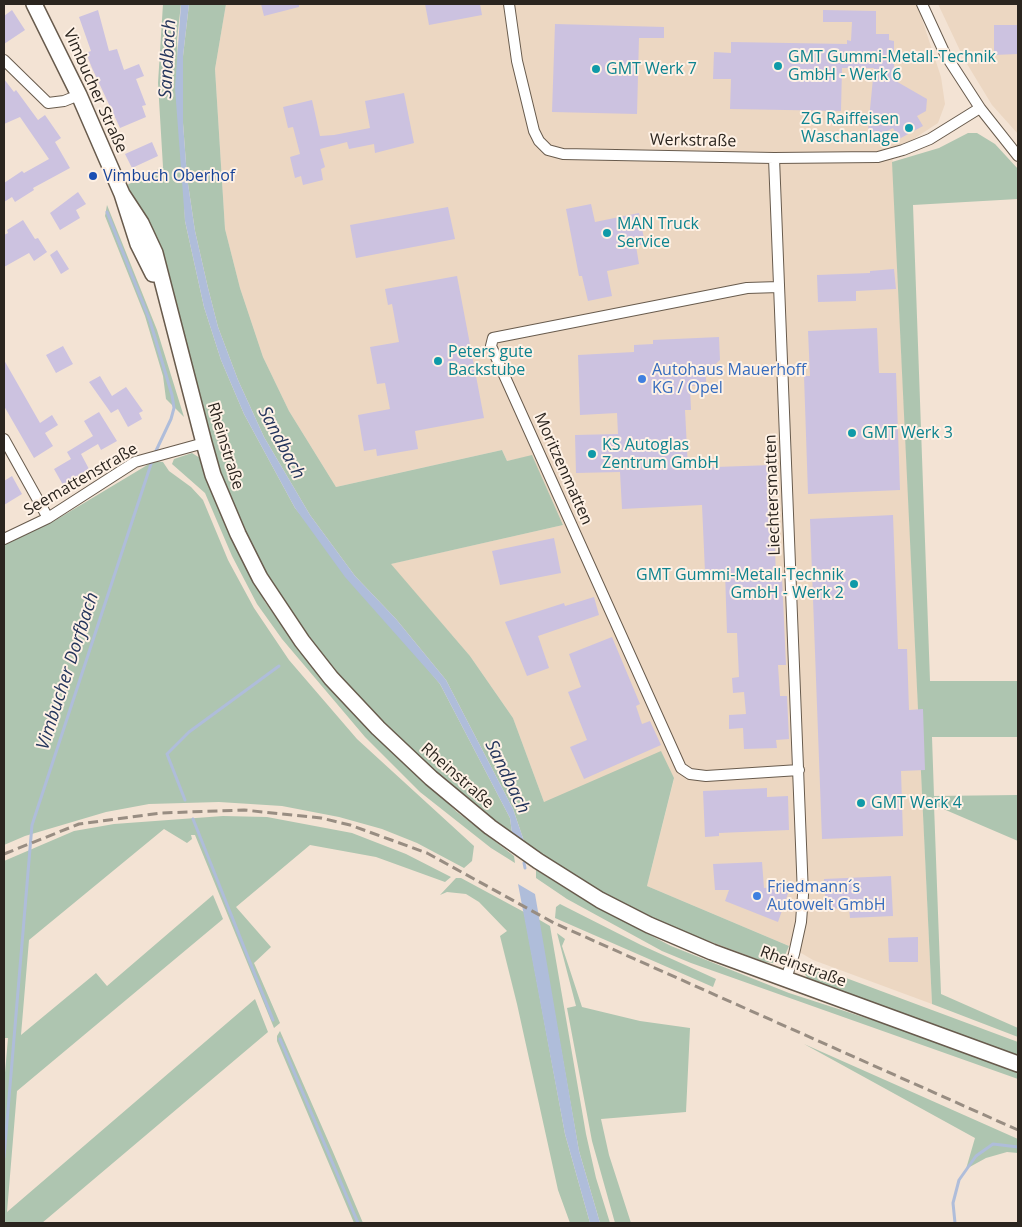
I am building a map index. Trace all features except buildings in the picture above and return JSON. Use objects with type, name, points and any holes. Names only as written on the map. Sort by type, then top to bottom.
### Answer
[{"type":"street","name":"Vimbucher Straße","points":[[34,4],[79,95],[122,194],[138,244],[167,297]]},
{"type":"street","name":"Werkstraße","points":[[509,4],[517,61],[534,131],[539,141],[548,150],[563,154],[774,158],[886,155],[930,139],[980,108]]},
{"type":"street","points":[[922,4],[945,54],[980,108],[1018,156]]},
{"type":"street","points":[[4,60],[48,103],[64,101],[79,95]]},
{"type":"street","name":"Liechtersmatten","points":[[774,158],[803,895],[794,954],[786,979]]},
{"type":"street","name":"Moritzenmatten","points":[[779,287],[747,288],[493,338],[491,346],[681,768],[690,774],[706,776],[799,770]]},
{"type":"street","name":"Rheinstraße","points":[[167,297],[214,475],[238,534],[260,578],[302,641],[331,678],[378,728],[431,778],[512,844],[600,900],[649,925],[786,979],[1018,1064]]},
{"type":"street","points":[[4,439],[48,518]]},
{"type":"street","name":"Seemattenstraße","points":[[4,539],[48,518],[135,462],[204,443]]},
{"type":"shaded area","points":[[226,4],[917,4],[941,77],[945,104],[938,123],[912,140],[892,148],[932,1004],[813,960],[789,946],[647,886],[674,779],[544,802],[513,718],[470,656],[390,564],[563,525],[532,456],[507,461],[502,450],[336,487],[289,411],[263,357],[240,288],[225,229],[215,69]]},
{"type":"shaded area","points":[[938,4],[1018,4],[1018,134],[992,105],[964,59]]},
{"type":"green space","points":[[163,4],[181,4],[177,40],[185,221],[204,307],[221,360],[244,414],[295,508],[440,684],[510,818],[512,833],[459,795],[355,695],[302,633],[281,602],[232,509],[208,435],[163,259],[150,225],[127,185],[163,167],[158,83]]},
{"type":"green space","points":[[189,4],[226,4],[215,69],[225,229],[240,288],[263,357],[289,411],[336,487],[502,450],[507,461],[532,455],[563,525],[391,564],[470,656],[513,718],[544,802],[661,751],[674,778],[647,886],[789,946],[783,960],[774,963],[765,962],[660,923],[592,888],[525,844],[513,809],[446,680],[396,619],[355,576],[310,515],[264,437],[238,380],[218,327],[208,288],[195,231],[187,177],[183,123],[183,56]]},
{"type":"green space","points":[[968,133],[977,133],[995,144],[1018,169],[1018,199],[913,205],[930,681],[1018,681],[1018,737],[932,737],[934,796],[1018,795],[1018,841],[934,805],[941,994],[1018,1028],[1018,1037],[932,1004],[892,162],[939,148]]},
{"type":"green space","points":[[107,205],[157,330],[184,417],[166,399],[163,376],[145,316],[105,216]]},
{"type":"green space","points":[[192,453],[200,458],[214,499],[265,602],[311,666],[352,713],[457,812],[514,856],[515,863],[491,848],[420,792],[365,737],[282,639],[257,604],[232,556],[205,493],[172,464],[174,459]]},
{"type":"green space","points":[[154,461],[163,462],[169,471],[191,487],[203,500],[228,560],[254,608],[289,660],[357,739],[474,846],[472,861],[464,868],[417,843],[382,829],[339,817],[282,806],[219,802],[149,804],[106,812],[25,836],[4,845],[4,542],[54,521]]},
{"type":"green space","points":[[223,816],[267,817],[352,833],[406,854],[451,877],[445,882],[376,857],[310,845],[236,907],[271,947],[254,963],[280,1023],[274,1028],[195,835],[191,835],[192,839],[187,843],[164,829],[29,940],[21,1035],[96,973],[107,986],[213,895],[223,919],[17,1091],[7,1212],[255,999],[268,1032],[42,1223],[4,1223],[4,1084],[8,1038],[4,1038],[4,861],[74,831],[114,824]]},
{"type":"green space","points":[[536,870],[589,903],[671,946],[789,993],[968,1051],[1018,1072],[1018,1079],[662,951],[567,899],[536,878]]},
{"type":"green space","points":[[456,878],[461,878],[524,912],[565,1134],[590,1223],[570,1223],[558,1190],[500,936],[507,931],[479,902],[466,894],[447,892],[440,895]]},
{"type":"green space","points":[[560,904],[641,945],[716,979],[713,987],[555,918],[556,907]]},
{"type":"green space","points":[[538,919],[550,926],[586,1134],[596,1178],[610,1223],[600,1223],[579,1151]]},
{"type":"green space","points":[[557,933],[565,939],[562,946],[582,1007],[640,1021],[690,1028],[686,1112],[601,1119],[609,1155],[631,1223],[615,1223],[592,1141],[567,1008],[576,1006]]},
{"type":"green space","points":[[803,962],[1018,1042],[1018,1057],[877,1007],[808,979],[800,966]]},
{"type":"green space","points":[[280,1031],[363,1223],[354,1223],[277,1041]]},
{"type":"green space","points":[[804,1044],[1018,1139],[1018,1153],[1007,1152],[986,1158],[966,1169],[975,1138]]},
{"type":"water","points":[[181,4],[189,4],[183,56],[183,123],[187,177],[195,231],[218,327],[238,380],[264,437],[310,515],[355,576],[396,619],[446,680],[513,809],[525,844],[512,833],[510,818],[440,684],[345,577],[295,508],[244,414],[221,360],[204,307],[185,221],[175,88]]},
{"type":"water","points":[[518,884],[535,894],[579,1151],[600,1223],[590,1223],[565,1134]]},
{"type":"waterway","name":"Vimbucher Dorfbach","points":[[107,212],[150,321],[172,395],[174,408],[171,419],[154,455]]},
{"type":"waterway","name":"Vimbucher Dorfbach","points":[[4,1157],[32,825],[152,461]]},
{"type":"waterway","points":[[185,800],[167,754],[189,732],[279,666]]},
{"type":"waterway","points":[[193,819],[273,1020]]},
{"type":"waterway","name":"Sandbach","points":[[524,863],[525,868]]},
{"type":"waterway","points":[[280,1039],[358,1223]]},
{"type":"waterway","points":[[955,1223],[953,1203],[959,1180],[976,1156],[993,1144],[1018,1147]]},
{"type":"railway","points":[[4,854],[79,824],[161,813],[244,810],[321,818],[350,825],[427,853],[554,923],[1018,1130]]},
{"type":"place","name":"GMT Gummi-Metall-Technik GmbH - Werk 6","points":[[778,66]]},
{"type":"place","name":"GMT Werk 7","points":[[596,69]]},
{"type":"place","name":"ZG Raiffeisen Waschanlage","points":[[909,128]]},
{"type":"place","name":"Vimbuch Oberhof","points":[[93,176]]},
{"type":"place","name":"MAN Truck Service","points":[[607,233]]},
{"type":"place","name":"Peters gute Backstube","points":[[438,361]]},
{"type":"place","name":"Autohaus Mauerhoff KG / Opel","points":[[642,379]]},
{"type":"place","name":"GMT Werk 3","points":[[852,433]]},
{"type":"place","name":"KS Autoglas Zentrum GmbH","points":[[592,454]]},
{"type":"place","name":"GMT Gummi-Metall-Technik GmbH - Werk 2","points":[[854,584]]},
{"type":"place","name":"GMT Werk 4","points":[[861,803]]},
{"type":"place","name":"Friedmann´s Autowelt GmbH","points":[[757,896]]}]
